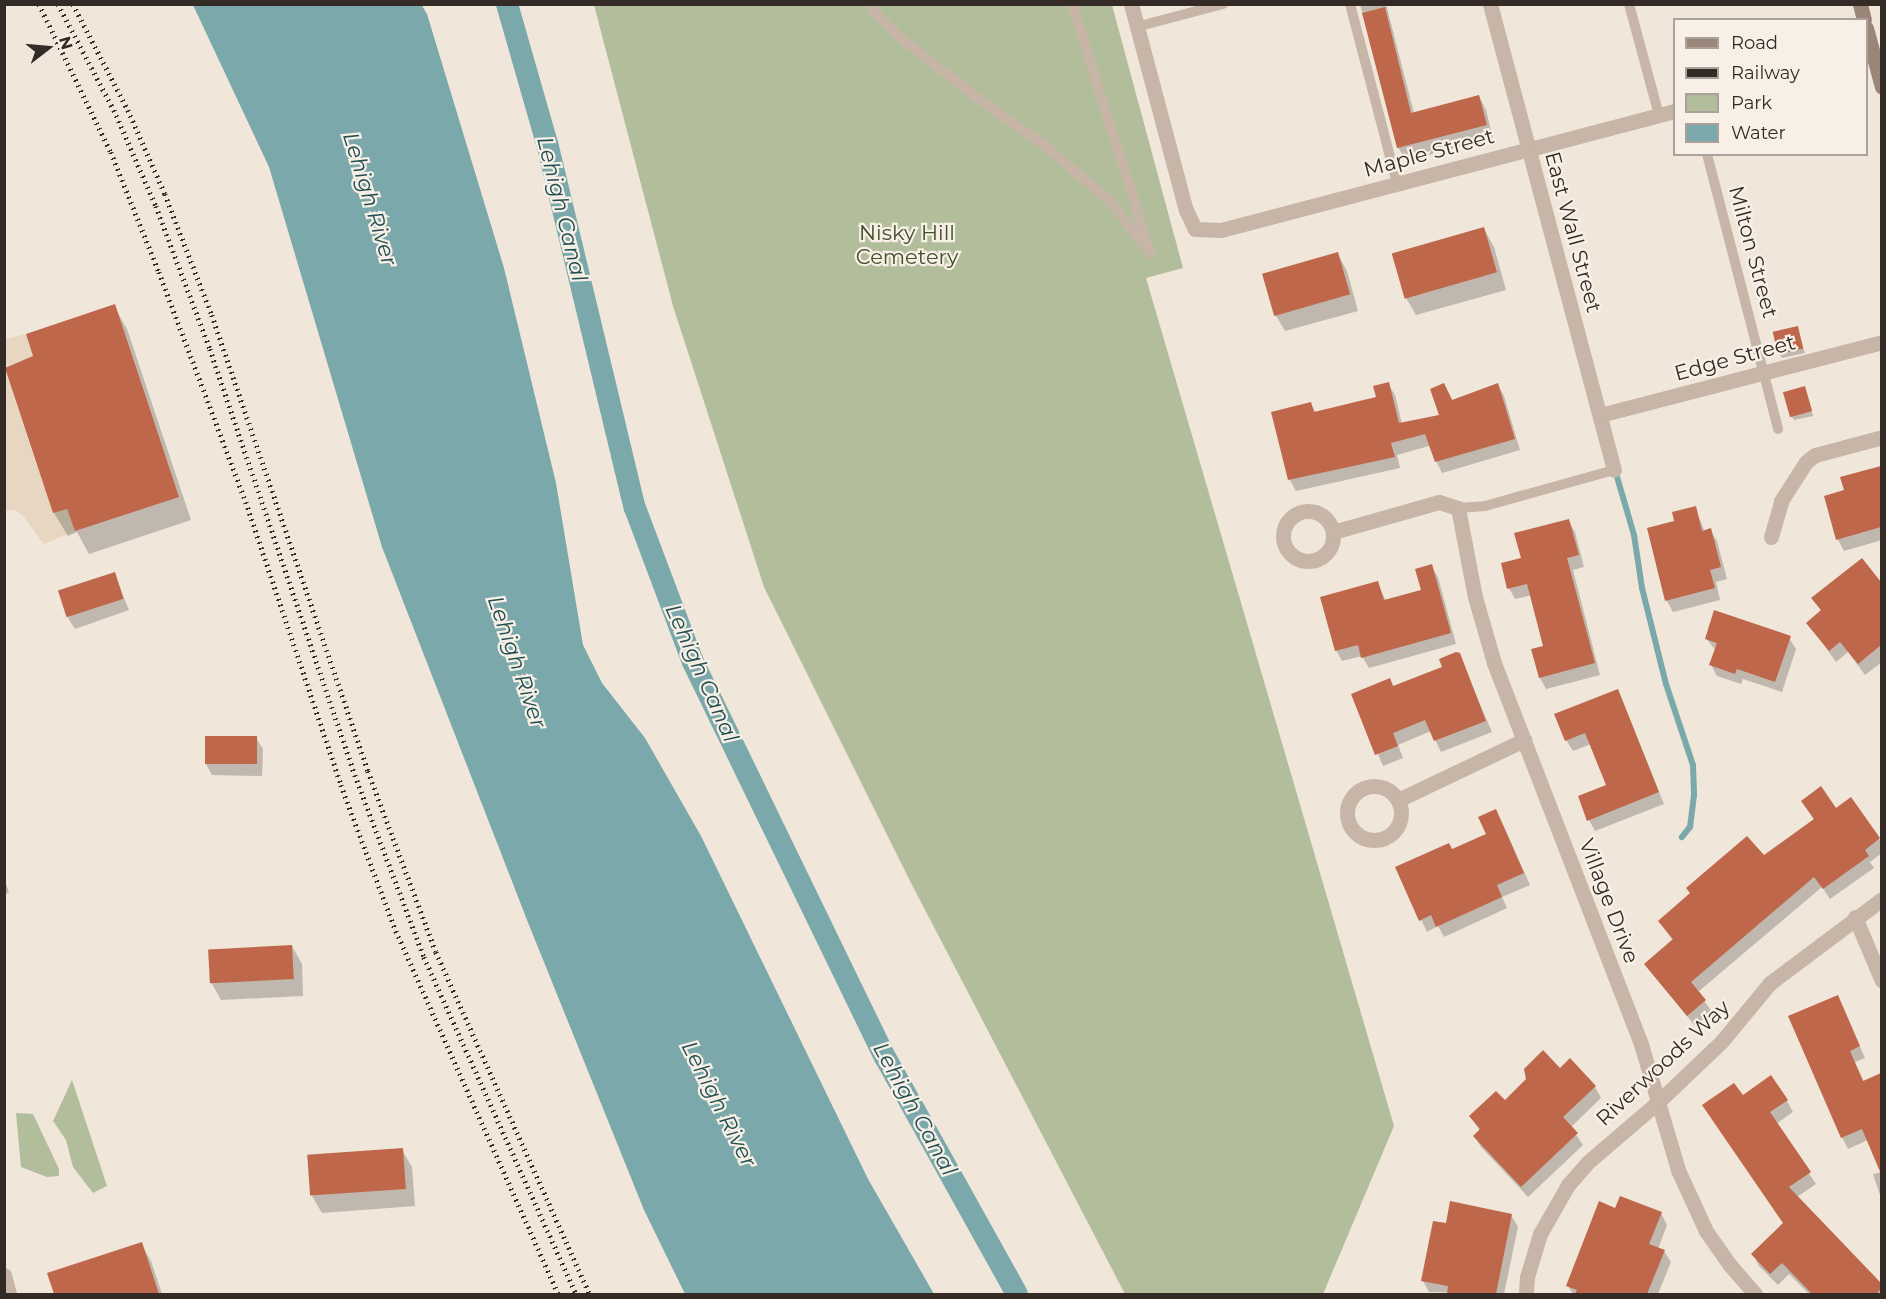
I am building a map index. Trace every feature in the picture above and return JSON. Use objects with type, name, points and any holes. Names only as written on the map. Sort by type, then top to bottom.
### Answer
[{"type":"street","points":[[1131,4],[1136,27]]},
{"type":"street","name":"East Wall Street","points":[[1490,4],[1614,470]]},
{"type":"street","name":"Maple Street","points":[[1136,27],[1186,210],[1195,229],[1221,231],[1673,111]]},
{"type":"street","points":[[1868,36],[1881,87]]},
{"type":"street","name":"Edge Street","points":[[1599,415],[1881,342]]},
{"type":"street","points":[[1771,537],[1781,501],[1806,462],[1815,455],[1881,437]]},
{"type":"street","points":[[1333,532],[1439,502],[1458,508]]},
{"type":"street","name":"Village Drive","points":[[1458,508],[1475,597],[1494,663],[1641,1044],[1678,1170],[1706,1231],[1729,1264],[1755,1294]]},
{"type":"street","points":[[1398,800],[1524,740]]},
{"type":"street","name":"Riverwoods Way","points":[[1526,1294],[1527,1278],[1540,1234],[1568,1185],[1588,1162],[1658,1102],[1722,1041],[1770,983],[1881,899]]},
{"type":"street","points":[[1855,917],[1881,981]]},
{"type":"street","points":[[4,1275],[9,1294]]},
{"type":"lane","points":[[872,4],[873,10],[903,40],[984,104],[1043,144],[1112,203],[1150,254],[1072,4]]},
{"type":"lane","points":[[1136,27],[1222,4]]},
{"type":"lane","points":[[1350,4],[1397,183]]},
{"type":"lane","points":[[1629,4],[1659,115]]},
{"type":"lane","name":"Milton Street","points":[[1708,156],[1778,429]]},
{"type":"lane","points":[[1458,508],[1485,506],[1614,470]]},
{"type":"green space","name":"Nisky Hill Cemetery","points":[[594,5],[1112,5],[1183,268],[1146,278],[1394,1126],[1323,1294],[1125,1294],[910,881],[764,587],[673,306]]},
{"type":"green space","points":[[72,1080],[107,1186],[93,1193],[73,1167],[66,1140],[53,1121]]},
{"type":"green space","points":[[16,1113],[33,1114],[59,1169],[59,1176],[47,1177],[21,1167]]},
{"type":"shaded area","points":[[26,334],[33,356],[5,369],[6,339]]},
{"type":"shaded area","points":[[5,369],[9,381],[23,377],[12,390],[38,468],[55,473],[41,478],[45,489],[59,485],[49,502],[53,513],[67,509],[75,531],[44,544],[23,516],[15,510],[5,511]]},
{"type":"water","name":"Lehigh River","points":[[421,4],[427,14],[504,268],[556,483],[583,645],[602,683],[645,738],[701,836],[868,1179],[934,1294],[685,1294],[644,1210],[527,920],[382,547],[269,167],[193,5]]},
{"type":"building","points":[[1385,7],[1411,113],[1479,95],[1487,125],[1397,148],[1362,13]]},
{"type":"building","points":[[1484,227],[1497,272],[1405,299],[1392,253]]},
{"type":"building","points":[[1338,252],[1350,294],[1274,316],[1262,274]]},
{"type":"building","points":[[115,304],[179,497],[75,531],[67,509],[53,513],[5,368],[33,356],[26,334]]},
{"type":"building","points":[[1798,326],[1803,348],[1778,354],[1773,332]]},
{"type":"building","points":[[1389,382],[1399,423],[1439,415],[1430,389],[1444,383],[1452,400],[1498,383],[1515,439],[1435,462],[1425,434],[1391,443],[1395,457],[1288,480],[1271,412],[1311,402],[1314,412],[1376,397],[1373,386]]},
{"type":"building","points":[[1805,386],[1812,411],[1790,417],[1783,392]]},
{"type":"building","points":[[1881,466],[1881,527],[1836,540],[1824,496],[1844,490],[1840,477]]},
{"type":"building","points":[[1696,506],[1702,531],[1711,528],[1721,567],[1710,570],[1715,588],[1665,601],[1647,528],[1674,521],[1672,512]]},
{"type":"building","points":[[1569,519],[1579,555],[1567,558],[1595,663],[1539,678],[1531,649],[1543,646],[1527,584],[1507,589],[1501,563],[1521,558],[1514,533]]},
{"type":"building","points":[[1862,558],[1881,582],[1881,645],[1858,664],[1840,642],[1829,651],[1806,623],[1821,610],[1811,598]]},
{"type":"building","points":[[1432,564],[1451,633],[1361,658],[1358,645],[1335,651],[1320,597],[1378,581],[1384,600],[1421,590],[1415,569]]},
{"type":"building","points":[[115,572],[124,599],[67,617],[58,591]]},
{"type":"building","points":[[1714,610],[1791,636],[1775,682],[1737,669],[1735,674],[1709,665],[1717,643],[1705,639]]},
{"type":"building","points":[[1456,652],[1460,653],[1486,721],[1434,741],[1425,720],[1393,733],[1398,746],[1375,755],[1351,694],[1390,678],[1393,686],[1442,667],[1439,659]]},
{"type":"building","points":[[1618,689],[1659,792],[1587,821],[1578,796],[1606,785],[1585,733],[1565,741],[1554,714]]},
{"type":"building","points":[[205,736],[257,736],[257,764],[205,764]]},
{"type":"building","points":[[1821,786],[1836,808],[1851,797],[1880,838],[1865,850],[1869,856],[1823,889],[1814,877],[1691,982],[1706,1000],[1687,1016],[1644,964],[1673,939],[1658,921],[1690,893],[1686,888],[1747,836],[1764,855],[1814,819],[1801,801]]},
{"type":"building","points":[[1496,809],[1524,873],[1497,885],[1502,897],[1436,927],[1431,915],[1419,921],[1395,867],[1449,843],[1452,849],[1486,834],[1478,817]]},
{"type":"building","points":[[292,945],[294,979],[210,983],[208,949]]},
{"type":"building","points":[[1838,995],[1860,1046],[1850,1051],[1863,1081],[1881,1073],[1881,1174],[1862,1129],[1841,1138],[1788,1016]]},
{"type":"building","points":[[1543,1050],[1560,1068],[1570,1058],[1596,1086],[1563,1117],[1578,1133],[1521,1187],[1473,1136],[1480,1129],[1469,1116],[1496,1091],[1505,1100],[1526,1079],[1524,1069]]},
{"type":"building","points":[[1771,1075],[1788,1100],[1770,1112],[1811,1172],[1789,1187],[1881,1283],[1881,1289],[1876,1294],[1812,1294],[1782,1263],[1770,1274],[1751,1254],[1783,1223],[1702,1105],[1734,1083],[1743,1095]]},
{"type":"building","points":[[403,1148],[406,1189],[310,1196],[307,1155]]},
{"type":"building","points":[[1620,1196],[1662,1212],[1649,1244],[1665,1250],[1647,1294],[1575,1294],[1577,1290],[1566,1286],[1599,1201],[1615,1208]]},
{"type":"building","points":[[1450,1201],[1512,1214],[1496,1294],[1447,1294],[1448,1286],[1421,1281],[1433,1221],[1446,1223]]},
{"type":"building","points":[[142,1242],[159,1294],[54,1294],[47,1273]]},
{"type":"waterway","name":"Lehigh Canal","points":[[507,4],[548,147],[635,508],[693,662],[885,1057],[1017,1294]]},
{"type":"waterway","points":[[1615,470],[1634,535],[1642,588],[1666,684],[1693,765],[1694,795],[1690,827],[1682,837]]},
{"type":"railway","points":[[39,4],[111,152],[159,272],[246,502],[341,785],[396,931],[558,1294]]},
{"type":"railway","points":[[58,4],[114,110],[156,206],[210,349],[355,775],[424,957],[576,1294]]},
{"type":"railway","points":[[73,4],[128,110],[165,194],[212,315],[368,771],[436,952],[590,1294]]}]
